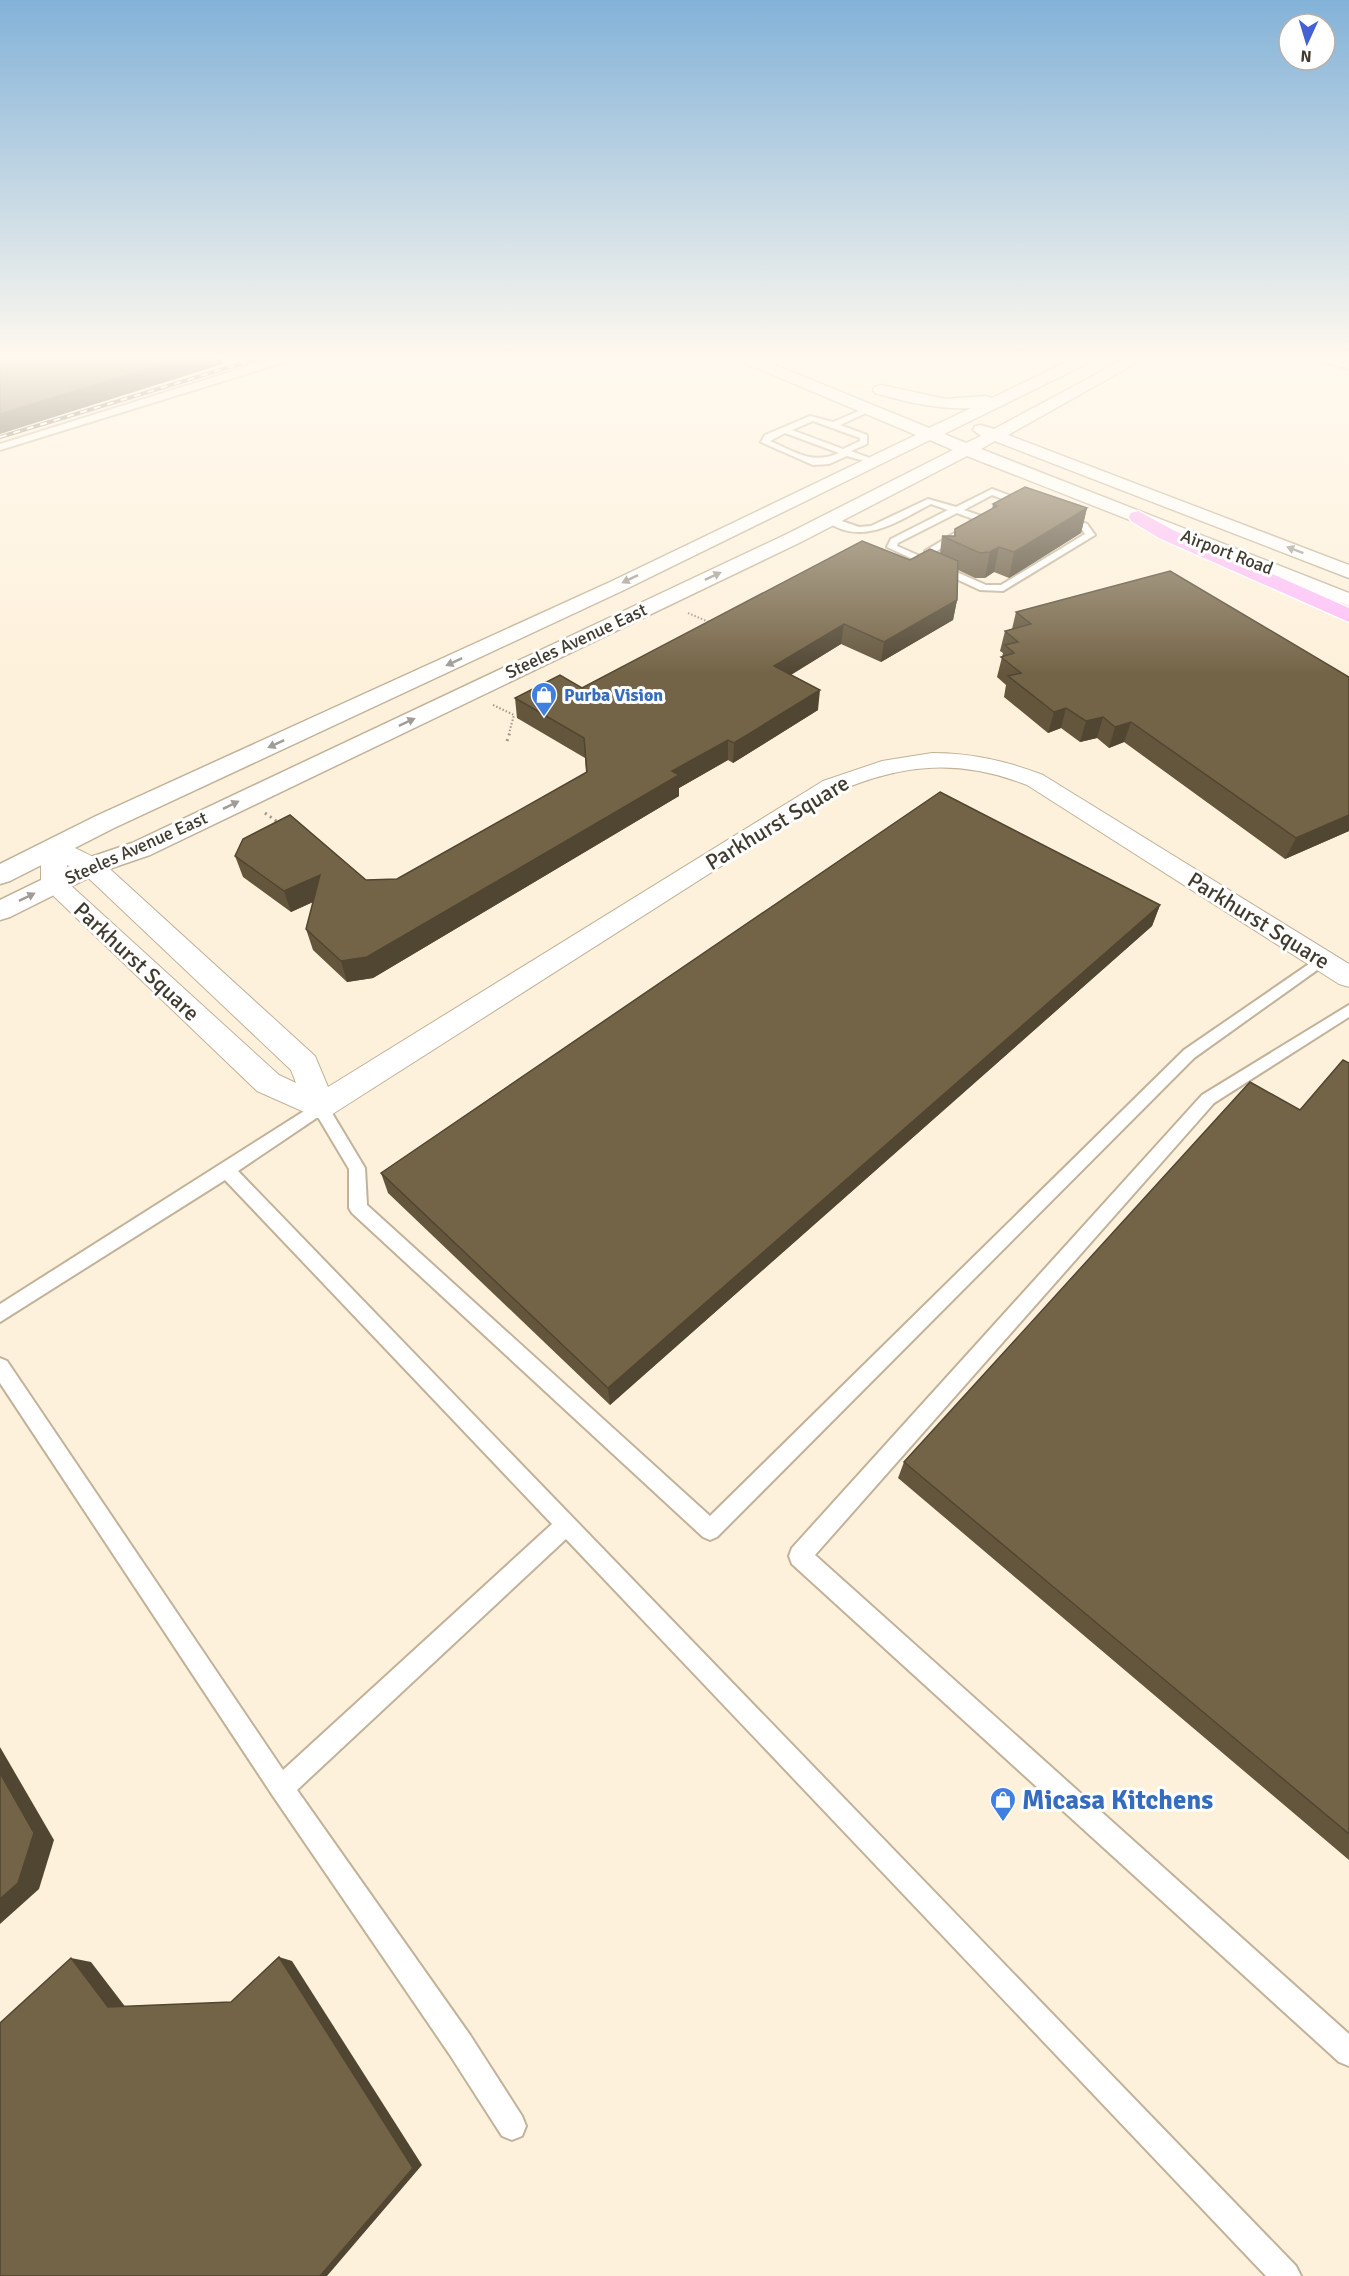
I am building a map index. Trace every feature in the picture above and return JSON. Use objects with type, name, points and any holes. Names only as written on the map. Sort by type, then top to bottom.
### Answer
[{"type":"highway","points":[[1138,517],[1166,534],[1349,616]]},
{"type":"main road","name":"Steeles Avenue East","points":[[0,875],[105,822],[548,618],[874,461]]},
{"type":"main road","name":"Steeles Avenue East","points":[[0,911],[90,866],[141,849],[830,520],[943,461]]},
{"type":"main road","name":"Airport Road","points":[[998,461],[1042,479],[1072,495],[1138,517],[1349,600]]},
{"type":"main road","name":"Airport Road","points":[[1063,461],[1349,572]]},
{"type":"main road","points":[[1079,461],[1114,475],[1127,486]]},
{"type":"main road","points":[[899,484],[921,482],[944,470],[968,465],[999,466],[1042,479]]},
{"type":"street","name":"Parkhurst Square","points":[[320,1107],[831,786],[861,772],[903,762],[950,761],[994,766],[1035,780],[1349,977]]},
{"type":"street","name":"Parkhurst Square","points":[[54,849],[90,866],[304,1064],[320,1107],[268,1083],[54,884],[54,849]]},
{"type":"lane","points":[[811,461],[827,461]]},
{"type":"lane","points":[[992,492],[1047,508],[1084,526],[1090,535],[1003,588],[984,588],[892,547],[894,540],[916,539],[954,509],[992,492]]},
{"type":"lane","points":[[830,520],[858,530],[873,529],[931,501],[984,520],[930,551]]},
{"type":"lane","points":[[1054,524],[1065,518]]},
{"type":"lane","points":[[916,539],[930,551],[946,557]]},
{"type":"lane","points":[[1001,579],[1012,583]]},
{"type":"lane","points":[[0,1314],[226,1170],[320,1107],[357,1168],[357,1208],[710,1530],[1189,1054],[1323,960]]},
{"type":"lane","points":[[1349,1010],[1208,1099],[800,1556],[1349,2052]]},
{"type":"lane","points":[[226,1170],[1286,2276]]},
{"type":"lane","points":[[0,1367],[281,1788],[460,2045],[512,2126]]},
{"type":"lane","points":[[281,1788],[566,1525]]},
{"type":"path","points":[[684,610],[715,625]]},
{"type":"path","points":[[486,701],[514,715],[507,741]]},
{"type":"path","points":[[263,811],[286,829]]},
{"type":"building","points":[[1025,487],[1087,508],[1014,552],[999,547],[990,552],[980,553],[942,536],[955,536],[955,529],[997,506],[993,504]]},
{"type":"building","points":[[862,541],[910,560],[930,549],[958,561],[957,600],[884,642],[844,624],[774,666],[820,690],[734,743],[728,740],[672,771],[679,775],[367,957],[341,961],[306,929],[320,875],[284,891],[235,856],[243,839],[290,815],[366,880],[397,879],[587,772],[584,738],[515,698],[560,675],[582,688]]},
{"type":"building","points":[[1170,571],[1349,677],[1349,815],[1296,838],[1131,722],[1115,727],[1103,717],[1086,721],[1066,708],[1054,712],[1008,676],[1021,673],[1001,657],[1014,653],[1005,645],[1018,642],[1005,631],[1031,624],[1016,612]]},
{"type":"building","points":[[940,792],[1160,905],[608,1388],[381,1173]]},
{"type":"building","points":[[1343,1060],[1349,1063],[1349,1834],[904,1462],[1250,1082],[1300,1110]]},
{"type":"building","points":[[0,1773],[34,1833],[18,1883],[0,1899]]},
{"type":"building","points":[[279,1957],[413,2168],[320,2276],[0,2276],[0,2023],[71,1958],[108,2007],[231,2002]]},
{"type":"place","name":"Purba Vision","points":[[544,718]]},
{"type":"place","name":"Micasa Kitchens","points":[[1003,1823]]}]
